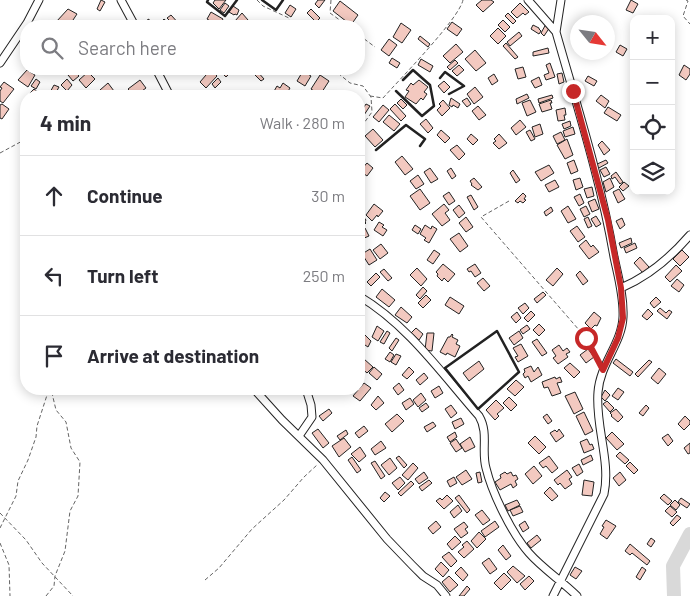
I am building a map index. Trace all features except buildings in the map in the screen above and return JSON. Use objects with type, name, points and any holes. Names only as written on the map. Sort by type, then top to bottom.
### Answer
[{"type":"street","points":[[29,20],[40,0]]},
{"type":"street","points":[[121,0],[132,20]]},
{"type":"street","points":[[528,0],[556,32],[608,220],[621,288],[623,318],[618,338],[603,370],[598,393],[601,441],[607,482],[604,494],[553,596]]},
{"type":"street","points":[[556,32],[562,0]]},
{"type":"street","points":[[0,63],[20,33]]},
{"type":"street","points":[[159,75],[167,90]]},
{"type":"street","points":[[621,288],[635,282],[656,268],[690,235]]},
{"type":"street","points":[[365,300],[386,313],[396,323],[479,416],[485,431],[485,466],[490,482],[511,526],[529,553],[577,596]]},
{"type":"street","points":[[260,395],[323,460],[387,539],[417,571],[437,585],[446,596]]},
{"type":"street","points":[[299,436],[312,417],[308,395]]},
{"type":"path","points":[[257,0],[263,6],[289,18],[289,20]]},
{"type":"path","points":[[331,0],[330,13],[340,20]]},
{"type":"path","points":[[370,96],[383,98],[441,33],[462,7],[463,0]]},
{"type":"path","points":[[686,0],[688,1],[683,16],[690,24]]},
{"type":"path","points":[[365,40],[375,47]]},
{"type":"path","points":[[341,75],[350,82],[362,86],[370,96],[372,112],[365,122]]},
{"type":"path","points":[[0,152],[20,142]]},
{"type":"path","points":[[509,201],[481,217],[586,338],[603,370]]},
{"type":"path","points":[[0,528],[16,496],[18,481],[36,437],[37,426],[48,395]]},
{"type":"path","points":[[46,596],[54,586],[55,577],[67,542],[70,511],[78,496],[80,462],[71,448],[66,422],[56,410],[52,395]]},
{"type":"path","points":[[205,580],[219,568],[252,529],[284,500],[304,477],[323,460]]},
{"type":"path","points":[[0,513],[26,540],[42,563],[73,596]]},
{"type":"path","points":[[0,543],[9,565],[10,596]]},
{"type":"waterway","points":[[674,596],[673,566],[690,534]]},
{"type":"wall","points":[[208,0],[207,2],[225,16],[237,0]]},
{"type":"wall","points":[[262,0],[276,10],[283,0]]},
{"type":"wall","points":[[396,91],[422,116],[434,106],[430,85],[413,70],[403,80]]},
{"type":"wall","points":[[440,78],[445,72],[464,86],[449,94]]},
{"type":"wall","points":[[376,150],[406,125],[425,139],[420,146]]},
{"type":"wall","points":[[497,331],[519,372],[478,409],[445,368],[497,331]]},
{"type":"route","points":[[573,91],[608,220],[621,288],[623,318],[618,338],[603,370],[586,338]]}]
